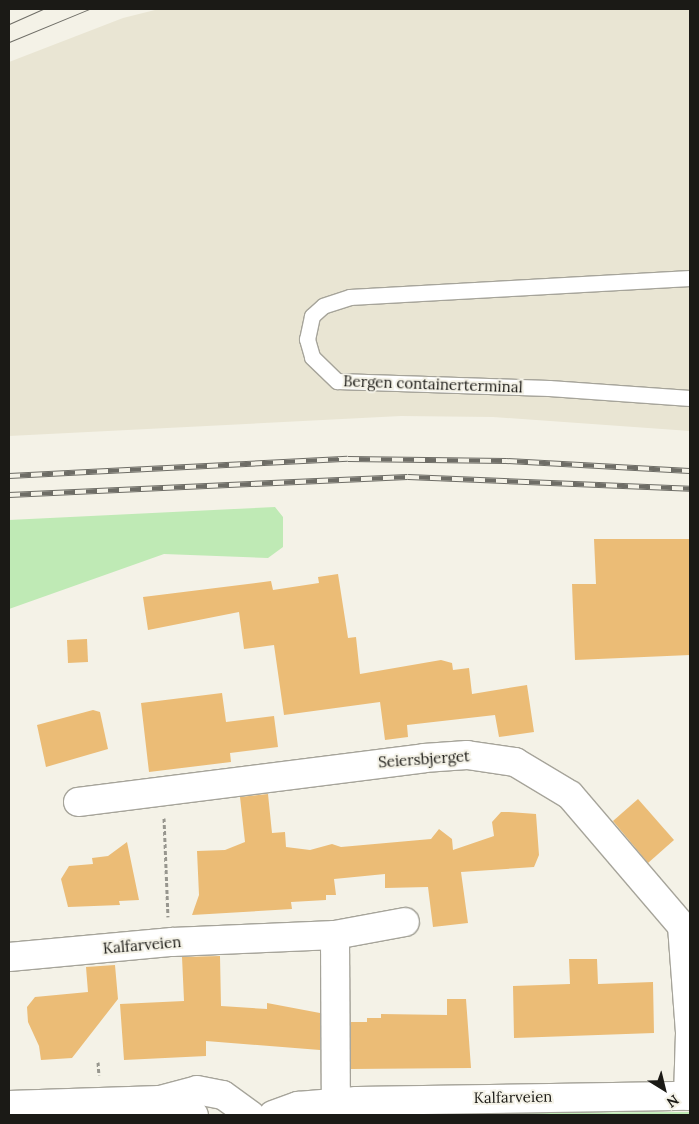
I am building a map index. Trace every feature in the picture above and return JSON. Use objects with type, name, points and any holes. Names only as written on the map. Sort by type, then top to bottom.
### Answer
[{"type":"street","name":"Seiersbjerget","points":[[78,802],[456,755],[498,758],[531,770],[570,795],[682,926],[690,1033],[689,1096]]},
{"type":"street","name":"Kalfarveien","points":[[9,957],[172,942],[335,935],[405,922]]},
{"type":"street","points":[[335,935],[336,1102]]},
{"type":"street","points":[[9,1105],[160,1100],[209,1091],[230,1099],[252,1115]]},
{"type":"street","name":"Kalfarveien","points":[[273,1115],[298,1106],[336,1102],[689,1096]]},
{"type":"street","points":[[160,1100],[194,1115]]},
{"type":"lane","name":"Bergen containerterminal","points":[[690,278],[576,281],[350,298],[323,306],[312,316],[306,339],[312,357],[337,381],[549,388],[690,398]]},
{"type":"path","points":[[165,837],[172,942]]},
{"type":"path","points":[[98,1062],[100,1080]]},
{"type":"shaded area","points":[[159,9],[690,9],[690,431],[493,417],[401,416],[9,436],[9,62],[123,18]]},
{"type":"green space","points":[[275,507],[283,517],[283,547],[268,558],[164,554],[9,609],[9,520]]},
{"type":"green space","points":[[690,1112],[690,1115],[427,1115],[492,1113]]},
{"type":"building","points":[[594,539],[690,539],[690,655],[575,660],[572,584],[596,584]]},
{"type":"building","points":[[338,574],[348,638],[356,637],[360,674],[441,660],[452,663],[453,670],[469,668],[472,694],[527,685],[534,732],[499,737],[495,715],[407,725],[408,737],[385,740],[380,702],[284,715],[274,645],[244,649],[239,612],[148,630],[143,597],[271,581],[273,590],[319,583],[318,577]]},
{"type":"building","points":[[87,639],[88,662],[68,663],[67,640]]},
{"type":"building","points":[[222,693],[226,722],[274,716],[278,747],[230,753],[231,762],[149,772],[141,703]]},
{"type":"building","points":[[93,710],[100,712],[108,749],[46,767],[37,725]]},
{"type":"building","points":[[268,794],[272,833],[285,832],[286,847],[310,850],[332,844],[341,847],[431,839],[439,829],[452,839],[453,850],[494,836],[492,822],[501,812],[509,812],[536,814],[539,855],[534,867],[461,872],[468,923],[433,927],[428,887],[385,888],[385,874],[334,879],[336,895],[326,895],[326,900],[291,902],[292,909],[192,915],[199,895],[197,851],[225,850],[245,842],[240,797]]},
{"type":"building","points":[[638,799],[674,840],[648,863],[613,821]]},
{"type":"building","points":[[127,842],[139,900],[119,901],[120,905],[68,907],[61,879],[69,866],[93,864],[92,858],[108,856]]},
{"type":"building","points":[[220,956],[221,1006],[267,1009],[267,1003],[320,1013],[320,1050],[206,1041],[206,1056],[124,1060],[120,1004],[184,1001],[182,957]]},
{"type":"building","points":[[569,959],[597,959],[598,984],[653,982],[654,1033],[514,1038],[513,986],[570,984]]},
{"type":"building","points":[[115,965],[118,999],[72,1058],[41,1060],[39,1046],[28,1022],[27,1007],[35,997],[88,992],[86,967]]},
{"type":"building","points":[[447,999],[466,999],[471,1068],[351,1069],[351,1022],[367,1022],[367,1018],[381,1018],[381,1014],[447,1015]]},
{"type":"tram line","points":[[9,24],[43,9]]},
{"type":"tram line","points":[[9,42],[89,9]]},
{"type":"railway","points":[[9,476],[348,459],[506,461],[690,471]]},
{"type":"railway","points":[[9,495],[408,477],[690,489]]}]
